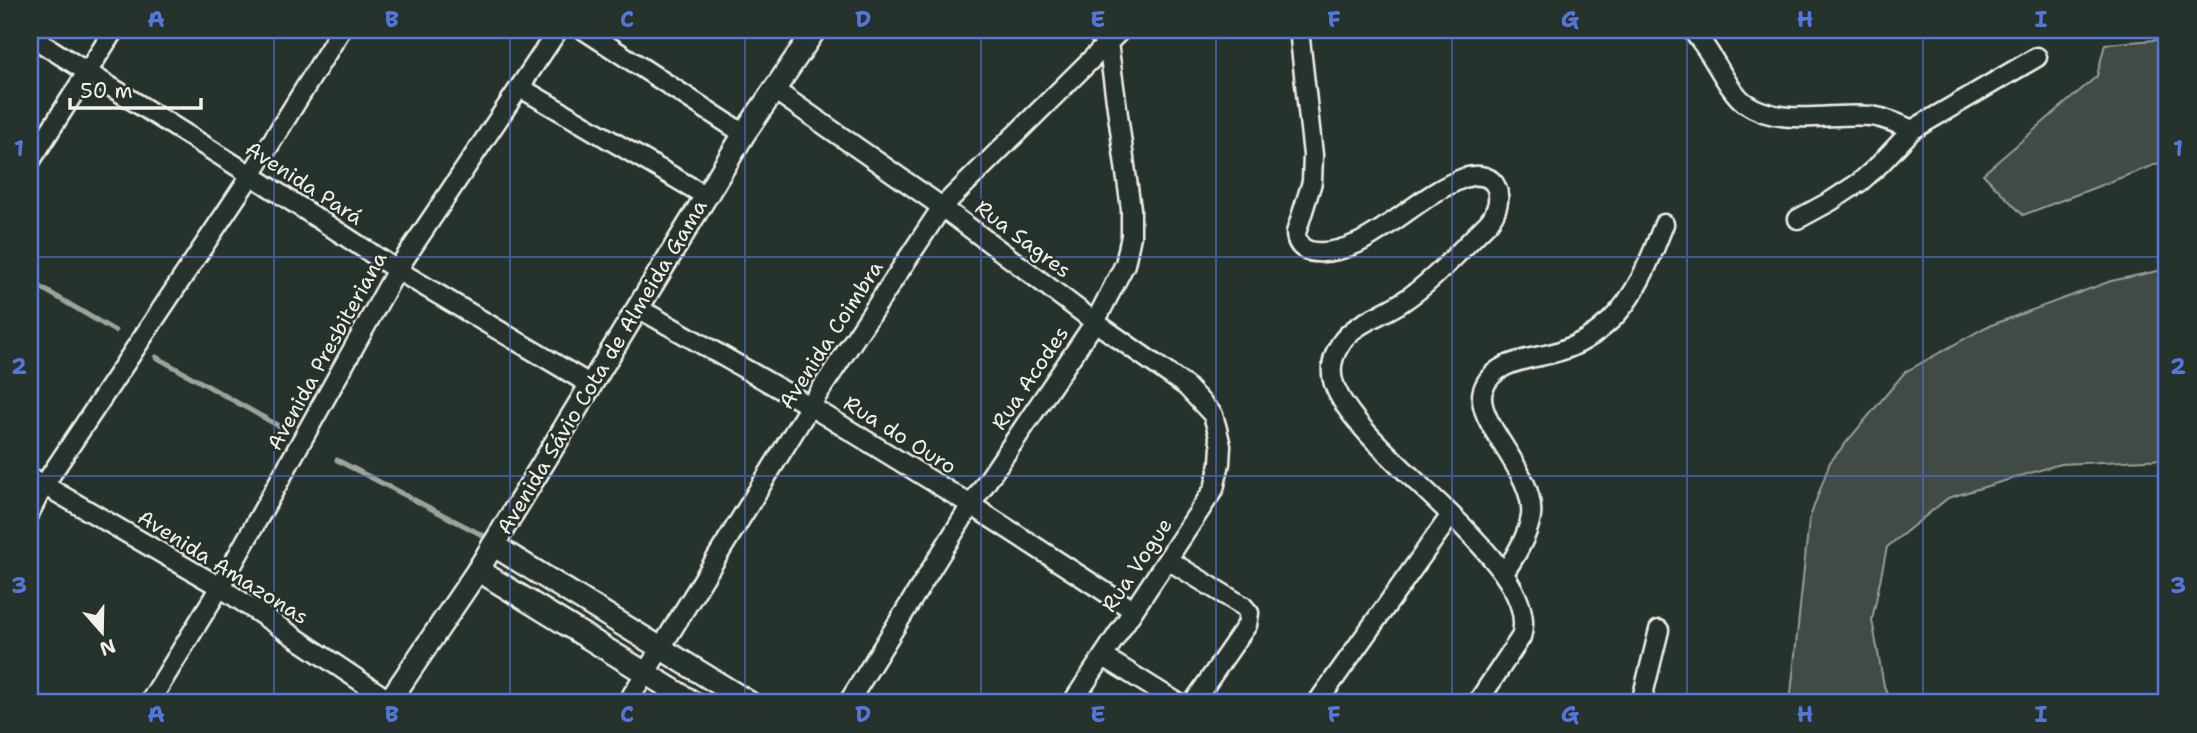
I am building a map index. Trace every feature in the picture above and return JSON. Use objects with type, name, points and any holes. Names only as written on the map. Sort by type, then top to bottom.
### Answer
[{"type":"street","points":[[30,162],[114,30]]},
{"type":"street","points":[[30,512],[37,481],[251,175],[341,30]]},
{"type":"street","name":"Avenida Presbiteriana","points":[[149,703],[220,587],[397,270],[558,30]]},
{"type":"street","points":[[584,30],[744,134]]},
{"type":"street","name":"Avenida Sávio Cota de Almeida Gama","points":[[389,702],[478,570],[744,134],[815,30]]},
{"type":"street","points":[[1094,30],[1108,43]]},
{"type":"street","name":"Avenida Coimbra","points":[[627,703],[810,407],[942,207],[1121,30]]},
{"type":"street","points":[[1299,30],[1313,155],[1312,182],[1296,233],[1302,249],[1310,252],[1330,251],[1357,243],[1453,183],[1472,176],[1487,178],[1499,192],[1496,213],[1488,223],[1409,297],[1349,334],[1336,351],[1332,366],[1333,383],[1362,428],[1451,514],[1504,573],[1518,597],[1525,626],[1521,637],[1477,703]]},
{"type":"street","points":[[1691,30],[1741,100],[1755,109],[1774,115],[1871,116],[1912,130]]},
{"type":"street","name":"Avenida Pará","points":[[30,36],[397,270],[591,385]]},
{"type":"street","name":"Rua Acodes","points":[[848,703],[971,505],[1095,322],[1125,264],[1131,236],[1127,177],[1108,43]]},
{"type":"street","points":[[1798,219],[1860,182],[1912,130],[2037,57]]},
{"type":"street","points":[[521,88],[706,196]]},
{"type":"street","name":"Rua Sagres","points":[[773,89],[942,207],[1095,322],[1186,386],[1213,415],[1220,446]]},
{"type":"street","points":[[1504,573],[1528,529],[1530,499],[1517,466],[1486,416],[1482,391],[1499,369],[1534,356],[1558,352],[1584,341],[1611,321],[1629,299],[1664,224]]},
{"type":"street","name":"Rua do Ouro","points":[[638,308],[810,407],[971,505],[1133,610]]},
{"type":"street","name":"Rua Vogue","points":[[1072,703],[1214,489],[1218,478],[1220,446]]},
{"type":"street","name":"Avenida Amazonas","points":[[37,481],[220,587],[389,702]]},
{"type":"street","points":[[1318,703],[1451,514]]},
{"type":"street","points":[[493,545],[750,703]]},
{"type":"street","points":[[1168,560],[1243,606],[1249,613],[1247,625],[1193,703]]},
{"type":"street","points":[[478,570],[694,703]]},
{"type":"street","points":[[1641,703],[1660,630]]},
{"type":"street","points":[[1104,657],[1178,703]]},
{"type":"shaded area","points":[[2167,39],[2167,160],[2023,215],[1983,174],[2097,76],[2105,44]]},
{"type":"shaded area","points":[[2167,269],[2167,459],[2060,464],[1948,498],[1887,547],[1872,620],[1884,686],[1891,703],[1790,703],[1809,520],[1830,462],[1905,372],[1986,327],[2111,281]]},
{"type":"waterway","points":[[30,281],[115,331]]},
{"type":"waterway","points":[[156,357],[286,430]]},
{"type":"waterway","points":[[337,460],[490,539]]}]
